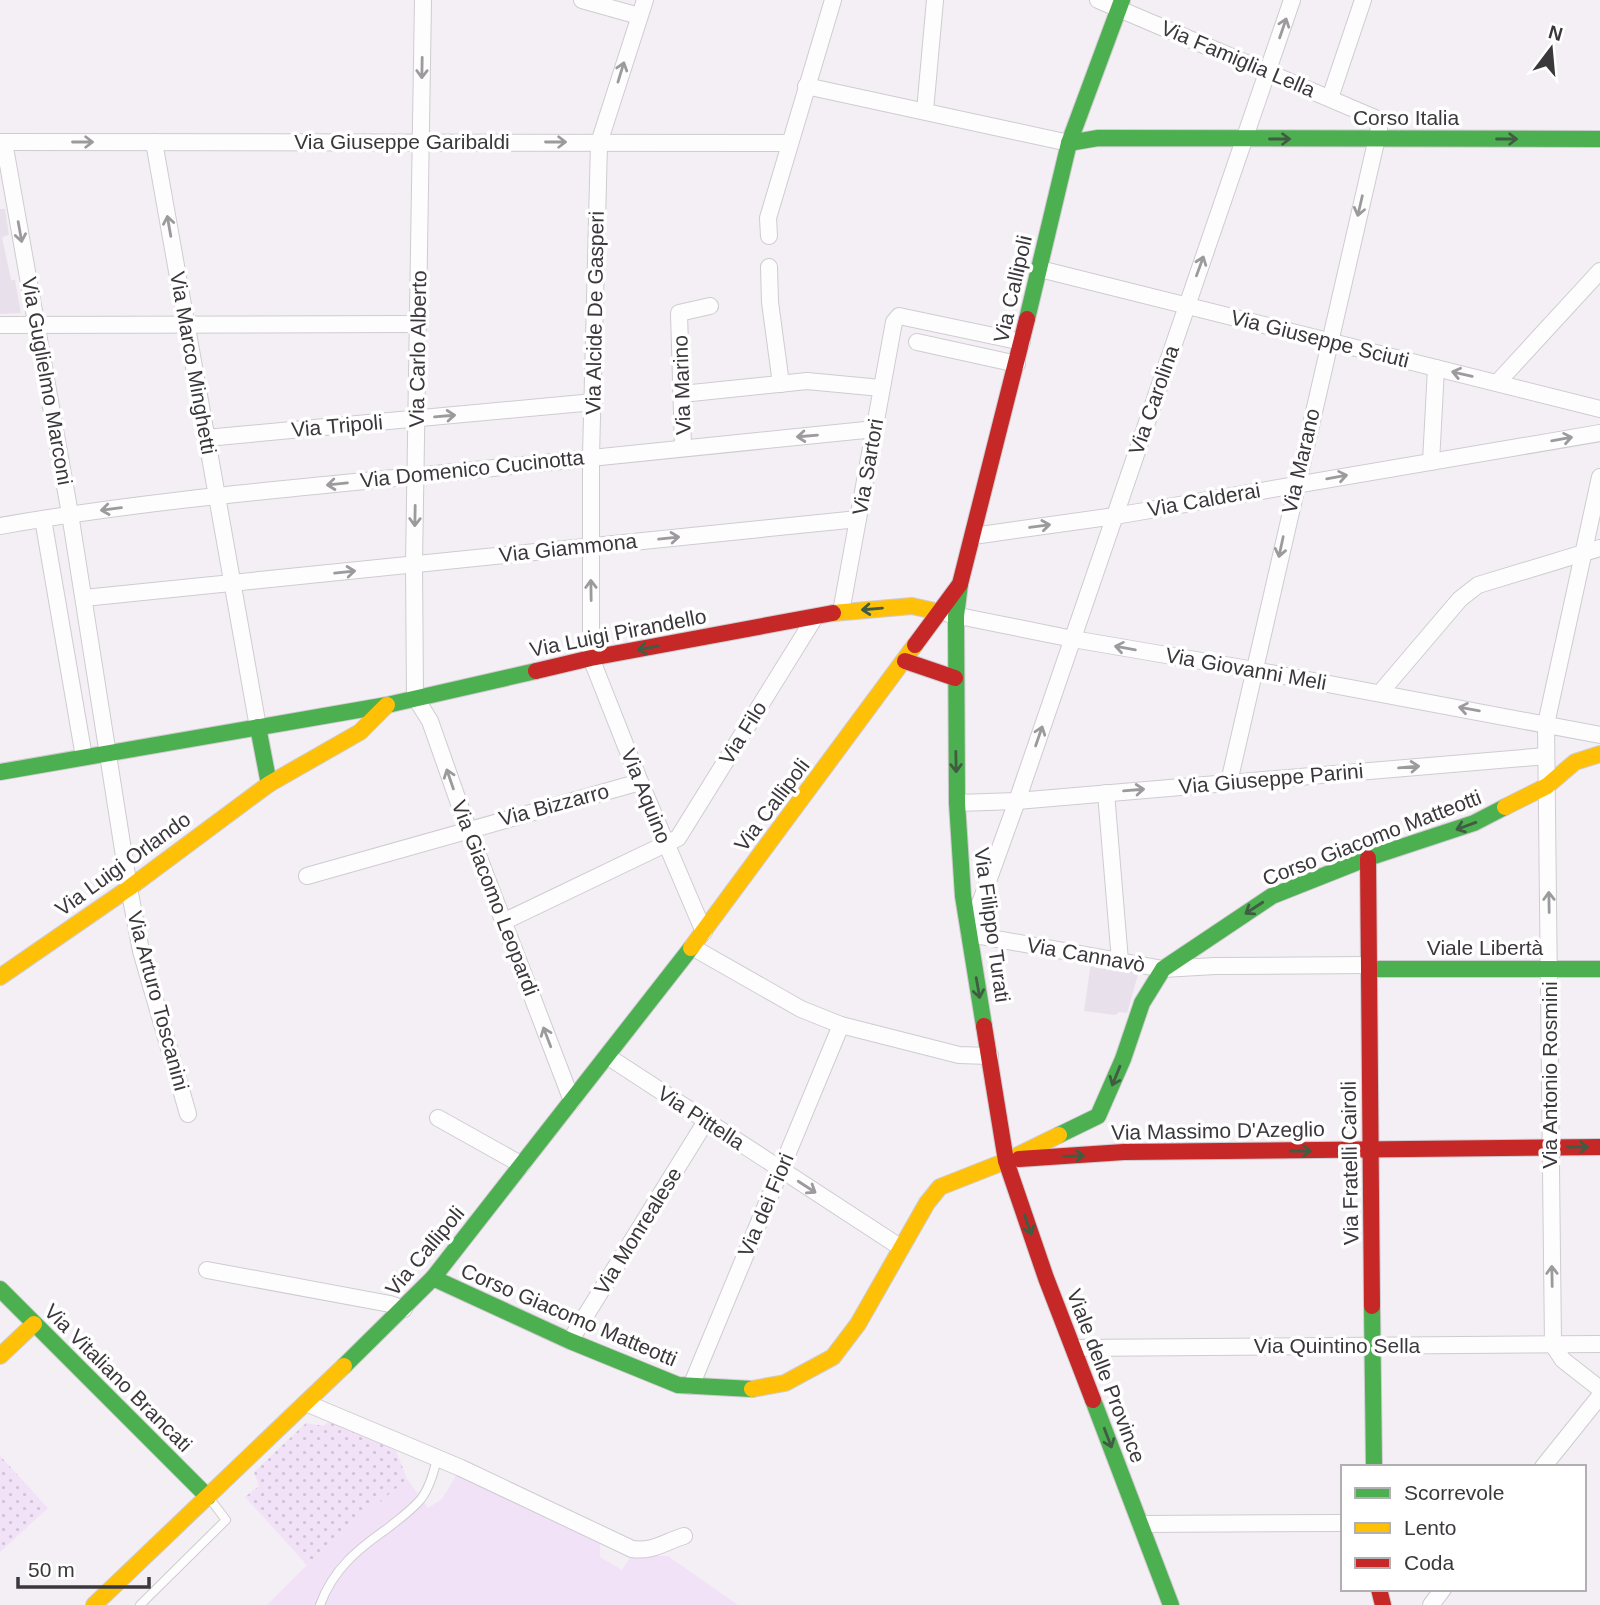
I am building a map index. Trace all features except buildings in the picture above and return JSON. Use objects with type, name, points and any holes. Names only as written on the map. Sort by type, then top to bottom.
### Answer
[{"type":"street","name":"Via Carlo Alberto","points":[[415,697],[422,0]]},
{"type":"street","points":[[582,0],[639,16]]},
{"type":"street","name":"Via Alcide De Gasperi","points":[[591,658],[591,456],[599,142],[645,0]]},
{"type":"street","points":[[769,236],[768,218],[833,0]]},
{"type":"street","points":[[925,106],[934,0]]},
{"type":"street","name":"Via Famiglia Lella","points":[[1098,0],[1120,4],[1376,118],[1379,129],[1375,139]]},
{"type":"street","name":"Via Carolina","points":[[968,934],[1017,801],[1292,0]]},
{"type":"street","points":[[1330,98],[1363,0]]},
{"type":"street","name":"Via Callipoli","points":[[94,1605],[404,1309],[433,1278],[704,932],[960,584],[1017,364],[1069,143],[1120,4]]},
{"type":"street","points":[[808,80],[925,106],[1069,143]]},
{"type":"street","name":"Corso Italia","points":[[1069,143],[1098,138],[1600,139]]},
{"type":"street","name":"Via Marano","points":[[1229,782],[1375,139]]},
{"type":"street","name":"Via Giuseppe Garibaldi","points":[[6,142],[789,143]]},
{"type":"street","name":"Via Guglielmo Marconi","points":[[6,142],[109,753]]},
{"type":"street","name":"Via Marco Minghetti","points":[[154,142],[232,583],[253,728]]},
{"type":"street","points":[[769,267],[770,302],[781,384]]},
{"type":"street","name":"Via Giuseppe Sciuti","points":[[1040,269],[1600,408]]},
{"type":"street","points":[[1497,383],[1600,271]]},
{"type":"street","name":"Via Marino","points":[[683,447],[679,313],[710,306]]},
{"type":"street","name":"Via Sartori","points":[[841,612],[894,322],[899,316],[1022,342]]},
{"type":"street","points":[[0,325],[418,324]]},
{"type":"street","points":[[918,342],[1017,364]]},
{"type":"street","points":[[1431,461],[1436,368]]},
{"type":"street","points":[[682,394],[807,381],[881,388]]},
{"type":"street","name":"Via Tripoli","points":[[206,438],[594,402]]},
{"type":"street","name":"Via Domenico Cucinotta","points":[[0,526],[70,514],[217,496],[875,429]]},
{"type":"street","name":"Via Calderai","points":[[973,536],[1115,516],[1600,433]]},
{"type":"street","name":"Via Antonio Rosmini","points":[[1553,1345],[1548,806],[1546,756],[1541,723],[1549,706],[1600,477]]},
{"type":"street","points":[[43,519],[84,757]]},
{"type":"street","name":"Via Giammona","points":[[232,583],[858,519]]},
{"type":"street","points":[[1380,693],[1460,599],[1478,585],[1600,548]]},
{"type":"street","points":[[84,598],[232,583]]},
{"type":"street","name":"Via Filippo Turati","points":[[960,584],[956,616],[955,686],[957,803],[963,897],[1006,1161]]},
{"type":"street","name":"Via Luigi Pirandello","points":[[0,772],[387,705],[591,658],[841,612],[912,606],[939,612]]},
{"type":"street","name":"Via Giovanni Meli","points":[[939,612],[1073,639],[1600,734]]},
{"type":"street","name":"Via Filo","points":[[503,922],[678,838],[815,617]]},
{"type":"street","name":"Via Aquino","points":[[591,658],[639,782],[704,932]]},
{"type":"street","points":[[905,661],[955,686]]},
{"type":"street","name":"Via Giacomo Leopardi","points":[[415,697],[430,721],[468,829],[572,1101]]},
{"type":"street","name":"Via Luigi Orlando","points":[[0,977],[129,888],[269,784],[360,732],[387,705]]},
{"type":"street","points":[[253,728],[269,784]]},
{"type":"street","points":[[109,753],[129,888]]},
{"type":"street","name":"Corso Giacomo Matteotti","points":[[433,1278],[570,1341],[678,1385],[755,1389],[785,1383],[833,1357],[858,1324],[900,1247],[940,1187],[1006,1161],[1098,1116],[1115,1079],[1142,1003],[1163,969],[1272,896],[1368,858],[1474,823],[1547,786],[1576,762],[1600,754]]},
{"type":"street","name":"Via Giuseppe Parini","points":[[957,803],[1017,801],[1546,756]]},
{"type":"street","name":"Via Bizzarro","points":[[307,876],[639,782]]},
{"type":"street","points":[[1106,793],[1120,961]]},
{"type":"street","points":[[1527,796],[1548,806]]},
{"type":"street","name":"Via Fratelli Cairoli","points":[[1368,858],[1374,1465]]},
{"type":"street","name":"Via Arturo Toscanini","points":[[129,888],[141,951],[188,1115]]},
{"type":"street","points":[[1215,933],[1216,966]]},
{"type":"street","name":"Via Cannavò","points":[[968,934],[1163,969]]},
{"type":"street","points":[[692,947],[801,1009],[841,1025],[959,1055],[990,1056]]},
{"type":"street","name":"Viale Libertà","points":[[1163,969],[1216,966],[1600,969]]},
{"type":"street","name":"Via dei Fiori","points":[[691,1386],[841,1025]]},
{"type":"street","name":"Via Pittella","points":[[607,1056],[900,1247]]},
{"type":"street","points":[[1098,1116],[1094,1139],[1098,1146],[1125,1152]]},
{"type":"street","points":[[438,1118],[522,1165]]},
{"type":"street","name":"Via Monrealese","points":[[570,1341],[706,1121]]},
{"type":"street","name":"Via Massimo D'Azeglio","points":[[1006,1161],[1125,1152],[1600,1147]]},
{"type":"street","name":"Viale delle Province","points":[[1006,1161],[1046,1278],[1171,1605]]},
{"type":"street","points":[[207,1270],[390,1304],[404,1309]]},
{"type":"street","name":"Via Vitaliano Brancati","points":[[0,1289],[208,1497]]},
{"type":"street","points":[[0,1356],[34,1324]]},
{"type":"street","name":"Via Quintino Sella","points":[[1074,1348],[1600,1344]]},
{"type":"street","points":[[1553,1345],[1563,1360],[1600,1389]]},
{"type":"street","points":[[1545,1465],[1600,1396]]},
{"type":"street","points":[[306,1403],[437,1458],[632,1549],[646,1551],[659,1548],[684,1536]]},
{"type":"street","points":[[1140,1524],[1341,1522]]},
{"type":"street","points":[[1430,1605],[1441,1591]]},
{"type":"lane","points":[[320,1605],[336,1572],[352,1555],[405,1515],[421,1499],[433,1477],[437,1458]]},
{"type":"lane","points":[[141,1605],[226,1520],[208,1497]]},
{"type":"shaded area","points":[[0,209],[5,209],[9,235],[2,237],[11,280],[15,280],[21,313],[0,314]]},
{"type":"shaded area","points":[[1091,963],[1139,971],[1127,1013],[1119,1012],[1115,1015],[1084,1011]]},
{"type":"shaded area","points":[[330,1421],[396,1451],[407,1479],[307,1565],[245,1497],[259,1486],[254,1472],[306,1423],[323,1426]]},
{"type":"shaded area","points":[[0,1456],[48,1508],[0,1552]]},
{"type":"shaded area","points":[[457,1474],[600,1542],[600,1557],[622,1570],[631,1556],[668,1556],[738,1605],[267,1605],[307,1565],[407,1479],[428,1508],[442,1499]]},
{"type":"traffic: fast","points":[[1027,319],[1069,143],[1122,0]]},
{"type":"traffic: fast","points":[[1069,143],[1098,138],[1600,139]]},
{"type":"traffic: fast","points":[[960,584],[956,616],[957,803],[963,896],[984,1026]]},
{"type":"traffic: fast","points":[[0,772],[387,705],[536,671]]},
{"type":"traffic: fast","points":[[258,727],[269,784]]},
{"type":"traffic: fast","points":[[1059,1135],[1098,1116],[1123,1059],[1142,1003],[1163,969],[1272,896],[1368,858],[1474,823],[1505,807]]},
{"type":"traffic: fast","points":[[344,1366],[433,1278],[691,948]]},
{"type":"traffic: fast","points":[[1369,969],[1600,969]]},
{"type":"traffic: fast","points":[[433,1278],[570,1341],[678,1385],[752,1389]]},
{"type":"traffic: fast","points":[[0,1289],[208,1497]]},
{"type":"traffic: fast","points":[[1372,1306],[1374,1465]]},
{"type":"traffic: fast","points":[[1093,1400],[1171,1605]]},
{"type":"traffic: slow","points":[[833,613],[912,606],[939,612]]},
{"type":"traffic: slow","points":[[691,948],[915,645]]},
{"type":"traffic: slow","points":[[0,977],[129,888],[269,784],[360,732],[387,705]]},
{"type":"traffic: slow","points":[[1505,807],[1547,786],[1575,762],[1600,754]]},
{"type":"traffic: slow","points":[[752,1389],[785,1383],[833,1357],[858,1324],[927,1203],[940,1187],[1006,1161],[1059,1135]]},
{"type":"traffic: slow","points":[[0,1356],[34,1324]]},
{"type":"traffic: slow","points":[[94,1605],[344,1366]]},
{"type":"traffic: jam","points":[[915,645],[960,584],[1027,319]]},
{"type":"traffic: jam","points":[[536,671],[591,658],[833,613]]},
{"type":"traffic: jam","points":[[905,661],[955,678]]},
{"type":"traffic: jam","points":[[1368,858],[1372,1306]]},
{"type":"traffic: jam","points":[[984,1026],[1006,1161],[1046,1278],[1093,1400]]},
{"type":"traffic: jam","points":[[1019,1159],[1124,1152],[1600,1147]]},
{"type":"traffic: jam","points":[[1380,1591],[1383,1605]]}]
